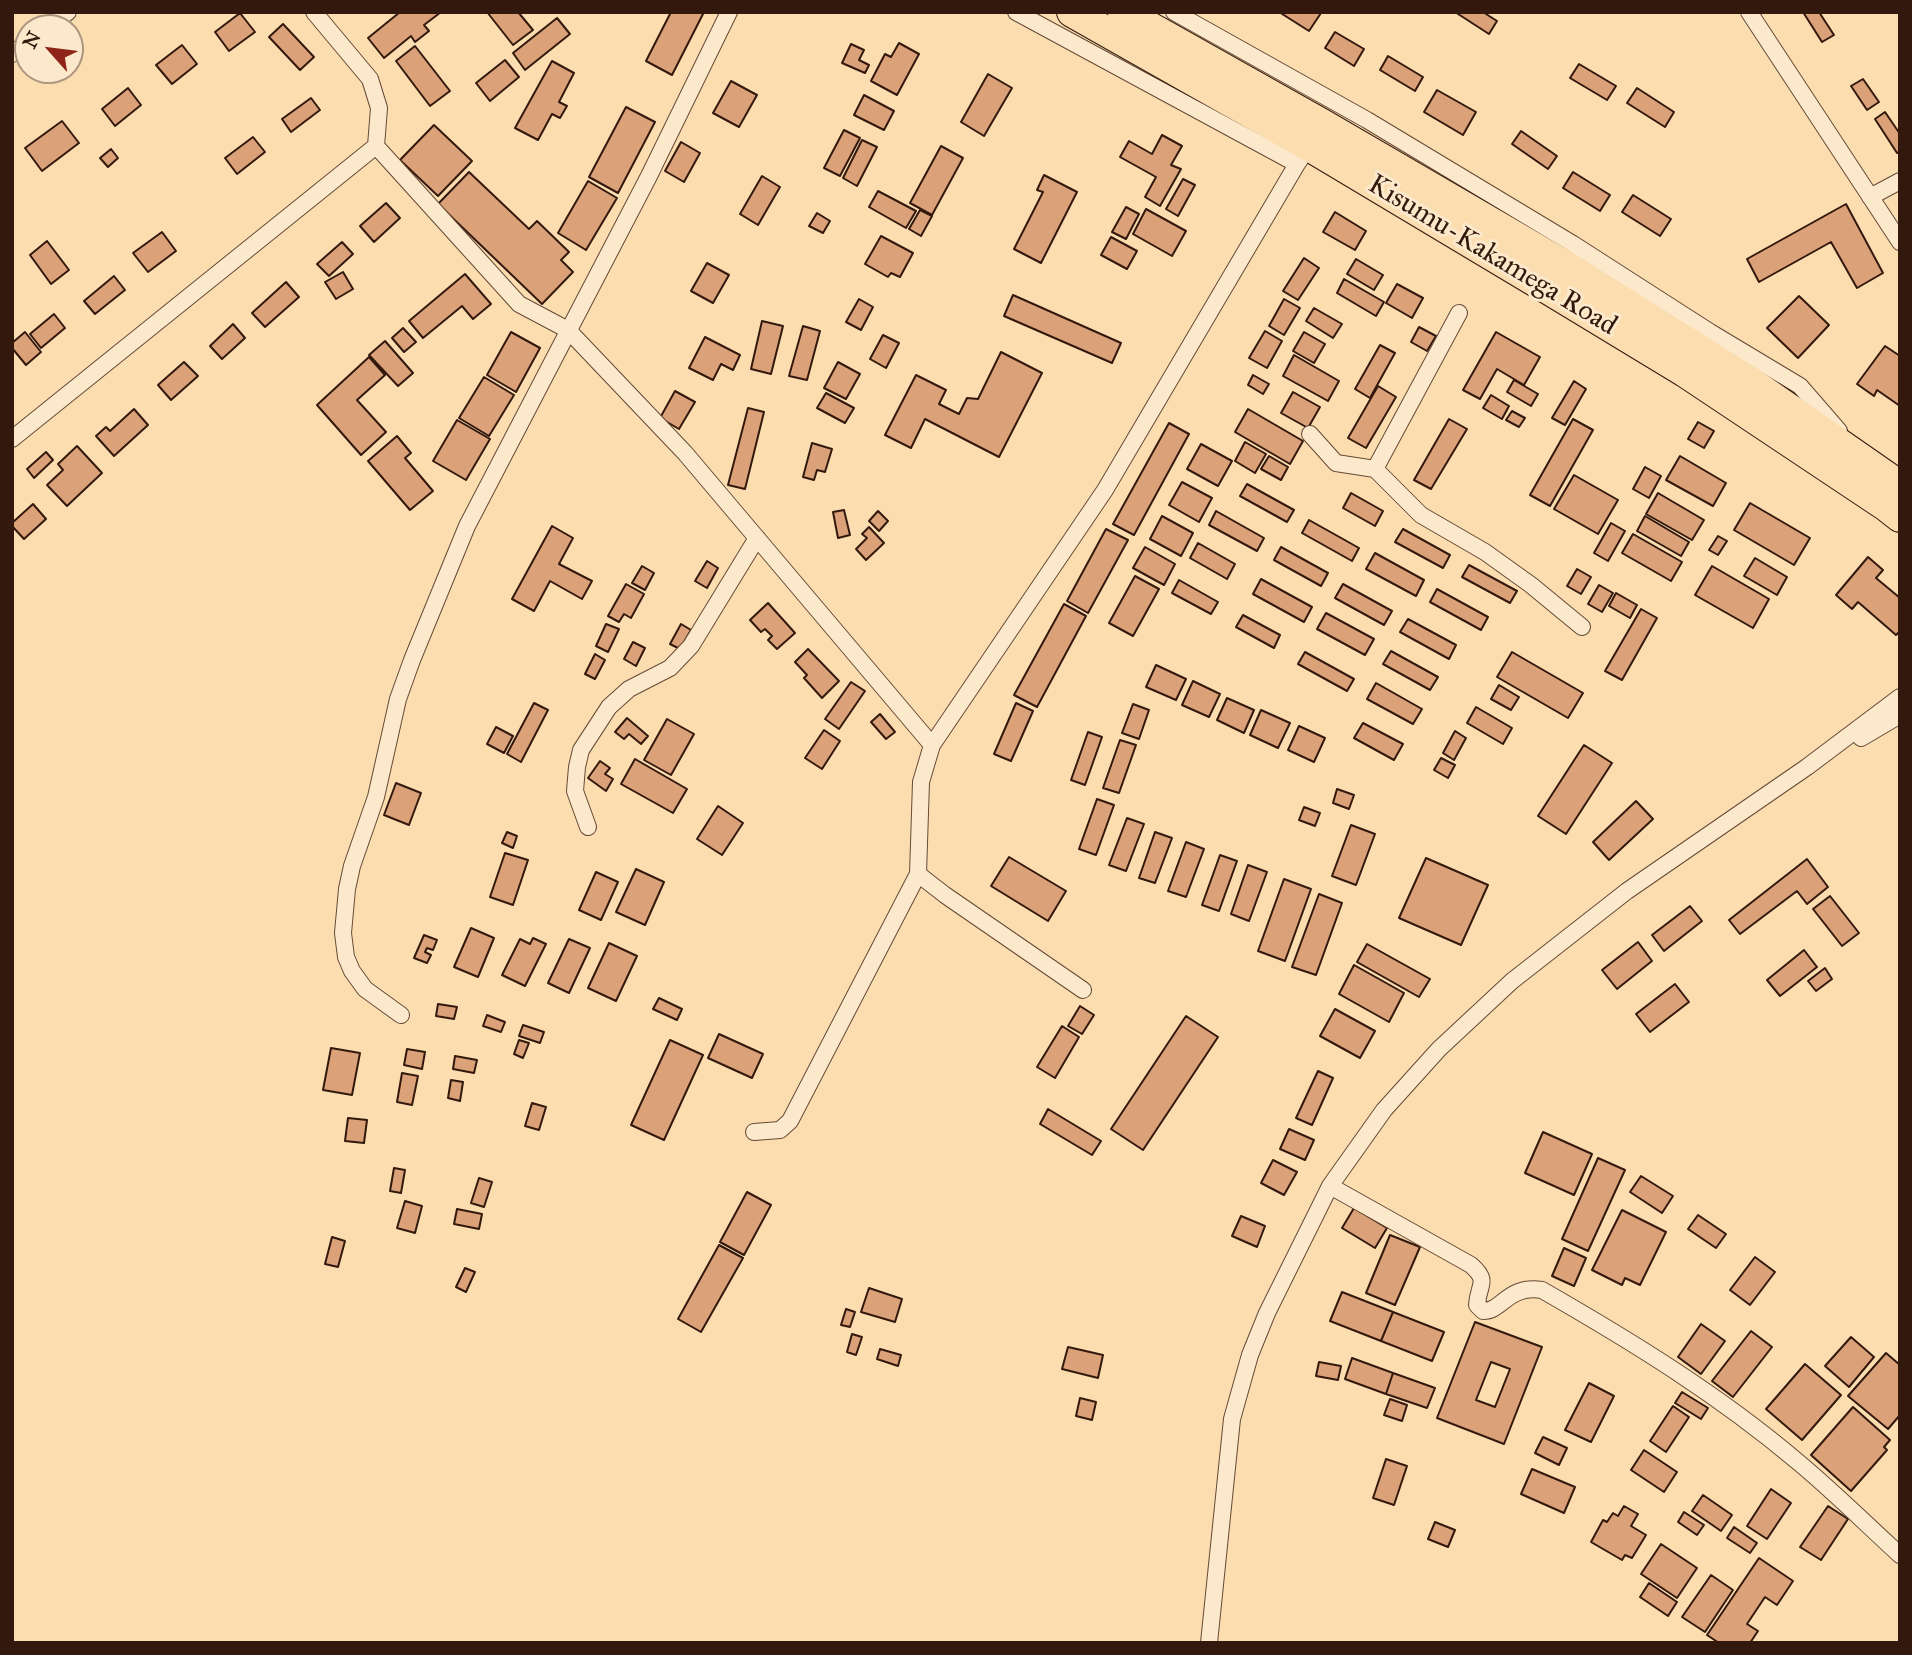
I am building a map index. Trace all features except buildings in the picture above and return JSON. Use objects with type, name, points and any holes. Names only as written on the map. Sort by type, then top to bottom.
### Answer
[{"type":"highway","name":"Kisumu-Kakamega Road","points":[[1072,12],[1303,155],[1685,372],[1900,517]]},
{"type":"highway","name":"Kisumu-Kakamega Road","points":[[1123,12],[1564,265],[1752,383],[1900,486]]},
{"type":"street","points":[[314,12],[370,79],[379,107],[376,146],[519,304],[568,330],[685,453],[932,745]]},
{"type":"street","points":[[401,1015],[365,989],[352,971],[346,957],[343,933],[352,866],[376,797],[398,699],[467,526],[649,176],[729,12]]},
{"type":"street","points":[[754,1132],[780,1130],[790,1121],[919,874],[921,782],[932,745],[1105,490],[1303,155],[1016,12]]},
{"type":"street","points":[[1174,12],[1367,120],[1573,244],[1800,386],[1869,466]]},
{"type":"street","points":[[1749,12],[1900,242]]},
{"type":"street","points":[[12,439],[376,146]]},
{"type":"street","points":[[1870,197],[1900,181]]},
{"type":"street","points":[[1375,470],[1459,313]]},
{"type":"street","points":[[1310,435],[1336,463],[1375,470],[1421,515],[1485,552],[1582,627]]},
{"type":"street","points":[[588,827],[575,791],[581,750],[609,707],[629,689],[670,667],[691,646],[757,538]]},
{"type":"street","points":[[1209,1643],[1232,1419],[1254,1345],[1272,1302],[1330,1186],[1384,1110],[1439,1049],[1513,981],[1627,891],[1807,767],[1900,697]]},
{"type":"street","points":[[1807,767],[1900,715]]},
{"type":"street","points":[[919,874],[945,895],[1083,990]]},
{"type":"street","points":[[1330,1186],[1471,1265],[1483,1279],[1477,1305],[1483,1311],[1490,1311],[1509,1296],[1529,1288],[1542,1290],[1614,1331],[1705,1390],[1798,1462],[1900,1555]]}]
